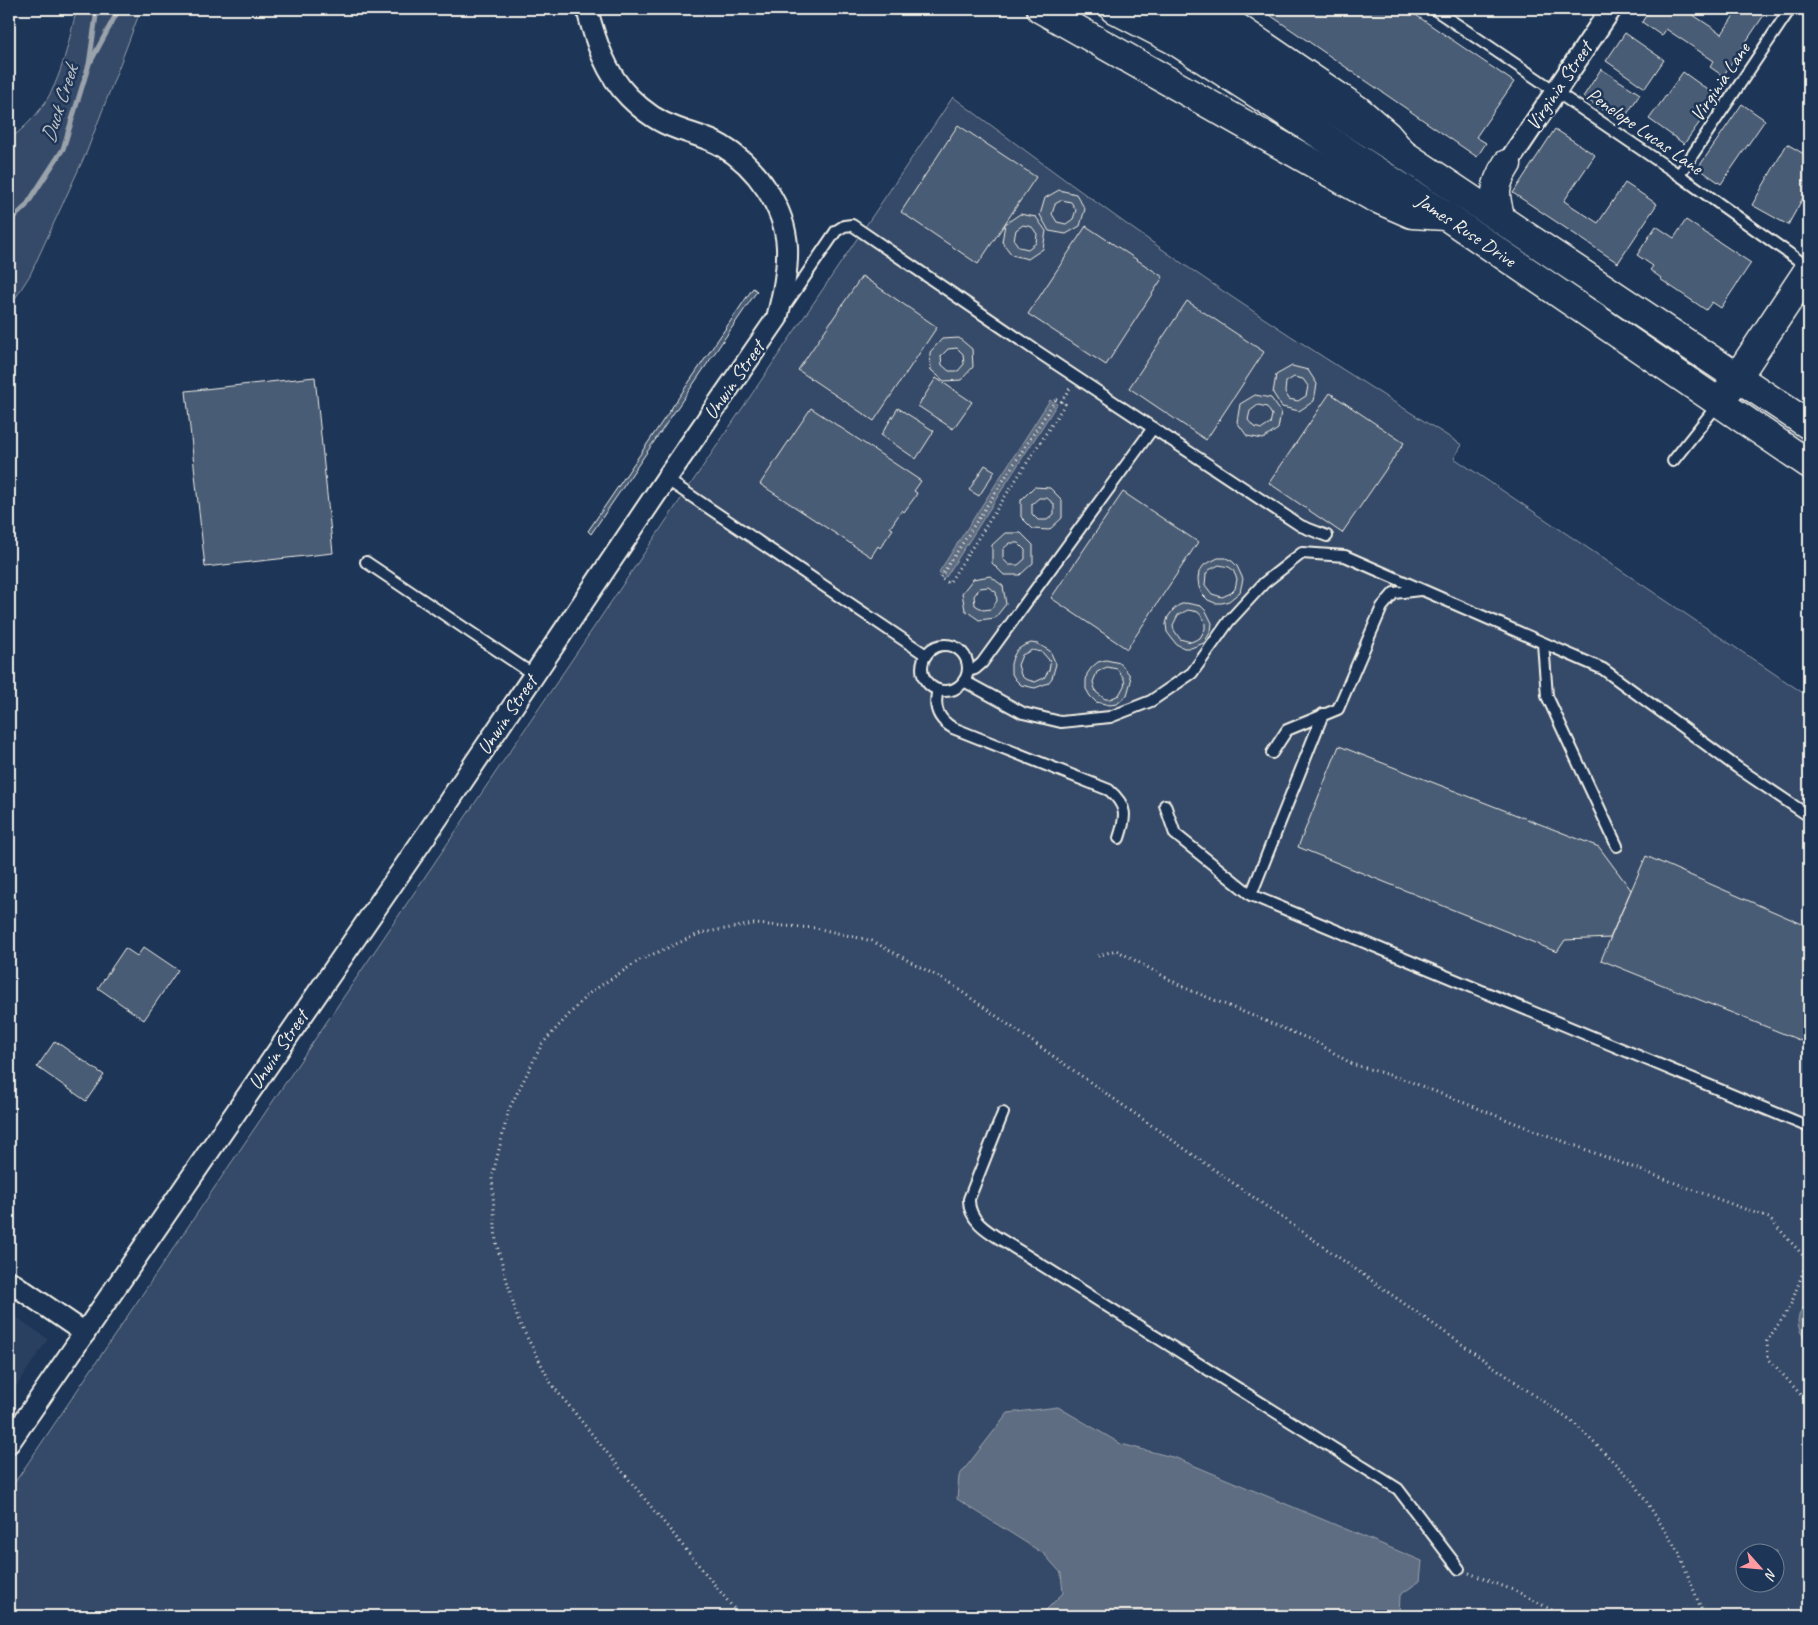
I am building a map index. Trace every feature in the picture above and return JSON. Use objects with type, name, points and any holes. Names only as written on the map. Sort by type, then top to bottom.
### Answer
[{"type":"main road","points":[[1041,9],[1373,197],[1412,214],[1446,216]]},
{"type":"main road","name":"James Ruse Drive","points":[[1114,9],[1174,40],[1446,216],[1809,464]]},
{"type":"main road","name":"James Ruse Drive","points":[[1170,9],[1403,154],[1809,425]]},
{"type":"main road","points":[[1210,9],[1358,110],[1387,135],[1403,154]]},
{"type":"main road","points":[[1501,220],[1495,197],[1495,188],[1498,177],[1506,164]]},
{"type":"main road","points":[[1720,403],[1809,269]]},
{"type":"street","name":"Unwin Street","points":[[9,1443],[777,318],[784,290],[787,245],[783,225],[768,191],[746,165],[722,146],[700,136],[674,128],[657,119],[628,96],[612,74],[602,54],[587,9]]},
{"type":"street","name":"Virginia Street","points":[[1506,164],[1611,9]]},
{"type":"street","points":[[9,1281],[85,1333]]},
{"type":"lane","name":"Penelope Lucas Lane","points":[[1434,9],[1678,175],[1809,269]]},
{"type":"lane","name":"Virginia Lane","points":[[1678,175],[1790,9]]},
{"type":"lane","points":[[777,318],[836,232],[844,226],[852,225],[1301,526],[1327,536]]},
{"type":"lane","points":[[1673,461],[1720,403]]},
{"type":"lane","points":[[966,676],[967,661],[960,650],[953,646],[938,646],[926,655],[922,669],[923,676],[932,687],[938,690],[953,690],[982,663],[1153,428]]},
{"type":"lane","points":[[666,479],[926,655]]},
{"type":"lane","points":[[966,676],[1023,713],[1061,722],[1110,717],[1151,701],[1192,672],[1235,614],[1264,583],[1302,553],[1345,556],[1603,669],[1738,768],[1806,814],[1809,814]]},
{"type":"lane","points":[[366,562],[534,675]]},
{"type":"lane","points":[[1272,753],[1287,730],[1338,709],[1382,607],[1394,593],[1421,590]]},
{"type":"lane","points":[[1543,643],[1548,696],[1616,846]]},
{"type":"lane","points":[[938,690],[936,697],[937,710],[946,724],[1109,790],[1123,806],[1124,825],[1119,838]]},
{"type":"lane","points":[[1251,895],[1323,714]]},
{"type":"lane","points":[[1165,805],[1175,834],[1251,895],[1809,1128]]},
{"type":"lane","points":[[1003,1113],[969,1199],[969,1206],[976,1221],[1012,1247],[1398,1489],[1459,1569]]},
{"type":"path","points":[[1056,399],[1064,404],[949,583],[940,578],[1054,402],[1056,399]]},
{"type":"path","points":[[1098,956],[1116,950],[1185,988],[1314,1041],[1352,1064],[1406,1080],[1533,1130],[1769,1218],[1808,1261],[1790,1307],[1767,1341],[1768,1358],[1809,1404]]},
{"type":"path","points":[[1459,1569],[1518,1592],[1563,1616]]},
{"type":"shaded area","points":[[75,9],[141,9],[87,151],[30,275],[9,308],[9,140],[32,119],[49,96],[65,57]]},
{"type":"shaded area","points":[[953,97],[1189,268],[1290,336],[1462,445],[1454,458],[1809,697],[1809,1616],[9,1616],[9,1491]]},
{"type":"shaded area","points":[[1050,400],[1057,404],[946,577],[939,572]]},
{"type":"shaded area","points":[[1809,1301],[1809,1344],[1801,1333],[1798,1322],[1800,1312]]},
{"type":"shaded area","points":[[9,1312],[48,1339],[9,1397]]},
{"type":"shaded area","points":[[1058,1407],[1121,1444],[1176,1458],[1422,1561],[1420,1581],[1400,1595],[1399,1616],[1040,1616],[1063,1593],[1061,1573],[1044,1554],[957,1499],[959,1476],[1008,1413]]},
{"type":"building","points":[[1261,9],[1407,9],[1514,82],[1476,137],[1486,143],[1477,157]]},
{"type":"building","points":[[1650,9],[1684,9],[1722,34],[1738,9],[1768,9],[1723,76],[1710,67],[1714,61],[1666,29],[1662,36],[1642,22]]},
{"type":"building","points":[[1625,33],[1664,60],[1645,88],[1606,61]]},
{"type":"building","points":[[1601,69],[1640,94],[1622,122],[1583,97]]},
{"type":"building","points":[[1683,72],[1718,97],[1684,144],[1649,119]]},
{"type":"building","points":[[1742,104],[1765,120],[1721,184],[1698,168]]},
{"type":"building","points":[[958,125],[1036,177],[978,264],[901,212]]},
{"type":"building","points":[[1555,129],[1595,155],[1564,201],[1598,223],[1625,183],[1657,204],[1618,263],[1513,193]]},
{"type":"building","points":[[1787,144],[1809,157],[1809,187],[1788,225],[1752,205]]},
{"type":"building","points":[[1059,190],[1076,194],[1085,209],[1080,226],[1066,234],[1049,231],[1040,215],[1045,198]],"holes":[[[1062,200],[1071,202],[1076,210],[1073,219],[1066,224],[1057,222],[1052,214],[1055,204]]]},
{"type":"building","points":[[1020,214],[1036,217],[1046,231],[1043,249],[1028,259],[1012,255],[1002,242],[1005,224]],"holes":[[[1023,225],[1032,227],[1037,234],[1036,243],[1028,249],[1019,247],[1014,240],[1016,230]]]},
{"type":"building","points":[[1686,220],[1751,263],[1721,308],[1712,302],[1706,310],[1660,279],[1650,270],[1653,266],[1637,255],[1656,226],[1674,238]]},
{"type":"building","points":[[1086,226],[1163,277],[1106,365],[1028,314]]},
{"type":"building","points":[[862,276],[937,327],[874,421],[798,370]]},
{"type":"building","points":[[753,288],[757,291],[591,534],[588,531]]},
{"type":"building","points":[[1187,301],[1264,352],[1206,440],[1129,388]]},
{"type":"building","points":[[959,338],[972,349],[973,367],[961,380],[944,381],[931,370],[930,352],[942,339]],"holes":[[[957,348],[963,354],[964,364],[958,371],[949,371],[942,365],[941,356],[948,349]]]},
{"type":"building","points":[[1292,366],[1308,370],[1317,384],[1314,401],[1299,411],[1282,407],[1273,393],[1276,375]],"holes":[[[1294,377],[1303,379],[1308,386],[1306,396],[1298,401],[1289,399],[1285,392],[1286,382]]]},
{"type":"building","points":[[315,377],[333,553],[205,567],[186,391]]},
{"type":"building","points":[[936,378],[972,402],[953,429],[918,406]]},
{"type":"building","points":[[1330,393],[1404,443],[1342,533],[1269,483]]},
{"type":"building","points":[[1255,395],[1271,398],[1281,412],[1278,429],[1263,439],[1247,436],[1237,422],[1240,404]],"holes":[[[1258,405],[1267,407],[1272,415],[1270,424],[1262,429],[1254,427],[1248,420],[1250,411]]]},
{"type":"building","points":[[811,408],[921,481],[914,491],[917,493],[915,497],[904,512],[902,510],[890,528],[893,529],[880,548],[878,546],[871,557],[760,484]]},
{"type":"building","points":[[898,408],[934,431],[916,459],[881,435]]},
{"type":"building","points":[[985,465],[995,471],[979,496],[969,490]]},
{"type":"building","points":[[1034,487],[1050,488],[1062,500],[1062,518],[1049,530],[1033,529],[1021,517],[1021,500]],"holes":[[[1039,498],[1047,498],[1054,504],[1054,514],[1047,520],[1038,520],[1032,514],[1032,504]]]},
{"type":"building","points":[[1123,492],[1198,542],[1127,649],[1051,598]]},
{"type":"building","points":[[1005,533],[1021,533],[1033,545],[1033,563],[1020,575],[1004,575],[992,563],[992,545]],"holes":[[[1010,543],[1018,543],[1025,550],[1025,559],[1018,565],[1009,565],[1003,559],[1003,549]]]},
{"type":"building","points":[[1218,558],[1226,558],[1232,561],[1237,566],[1243,579],[1240,592],[1229,601],[1222,603],[1208,600],[1202,594],[1198,579],[1199,572],[1204,565]],"holes":[[[1219,565],[1233,570],[1237,579],[1235,589],[1222,597],[1212,594],[1205,585],[1206,574],[1209,570]]]},
{"type":"building","points":[[990,576],[1003,586],[1006,604],[995,618],[979,620],[965,610],[962,593],[973,579]],"holes":[[[988,587],[996,592],[997,601],[991,609],[983,610],[975,605],[974,596],[980,588]]]},
{"type":"building","points":[[1186,603],[1201,606],[1206,611],[1212,623],[1211,631],[1204,643],[1191,648],[1184,648],[1176,644],[1167,632],[1166,624],[1168,617],[1179,605]],"holes":[[[1188,610],[1198,612],[1204,619],[1205,624],[1205,629],[1200,638],[1191,642],[1180,639],[1173,625],[1178,615]]]},
{"type":"building","points":[[1031,643],[1038,644],[1050,651],[1056,664],[1052,678],[1048,683],[1035,688],[1021,685],[1015,679],[1011,672],[1011,664],[1017,650]],"holes":[[[1032,650],[1042,652],[1049,660],[1050,665],[1044,678],[1035,682],[1025,679],[1021,675],[1018,665],[1022,655]]]},
{"type":"building","points":[[1106,660],[1120,663],[1129,674],[1131,681],[1127,695],[1117,704],[1110,705],[1096,702],[1086,689],[1087,674],[1098,662]],"holes":[[[1107,667],[1117,669],[1123,677],[1124,686],[1119,695],[1105,699],[1096,692],[1093,682],[1097,672]]]},
{"type":"building","points":[[1339,746],[1599,847],[1631,890],[1610,938],[1565,940],[1557,952],[1298,847]]},
{"type":"building","points":[[1646,856],[1809,927],[1809,1044],[1601,960]]},
{"type":"building","points":[[144,947],[178,970],[144,1020],[98,988],[125,948],[137,956]]},
{"type":"building","points":[[55,1041],[104,1075],[86,1101],[37,1067]]},
{"type":"waterway","name":"Duck Creek","points":[[9,222],[26,206],[63,149],[89,64],[97,9]]},
{"type":"waterway","points":[[91,61],[119,9]]}]
